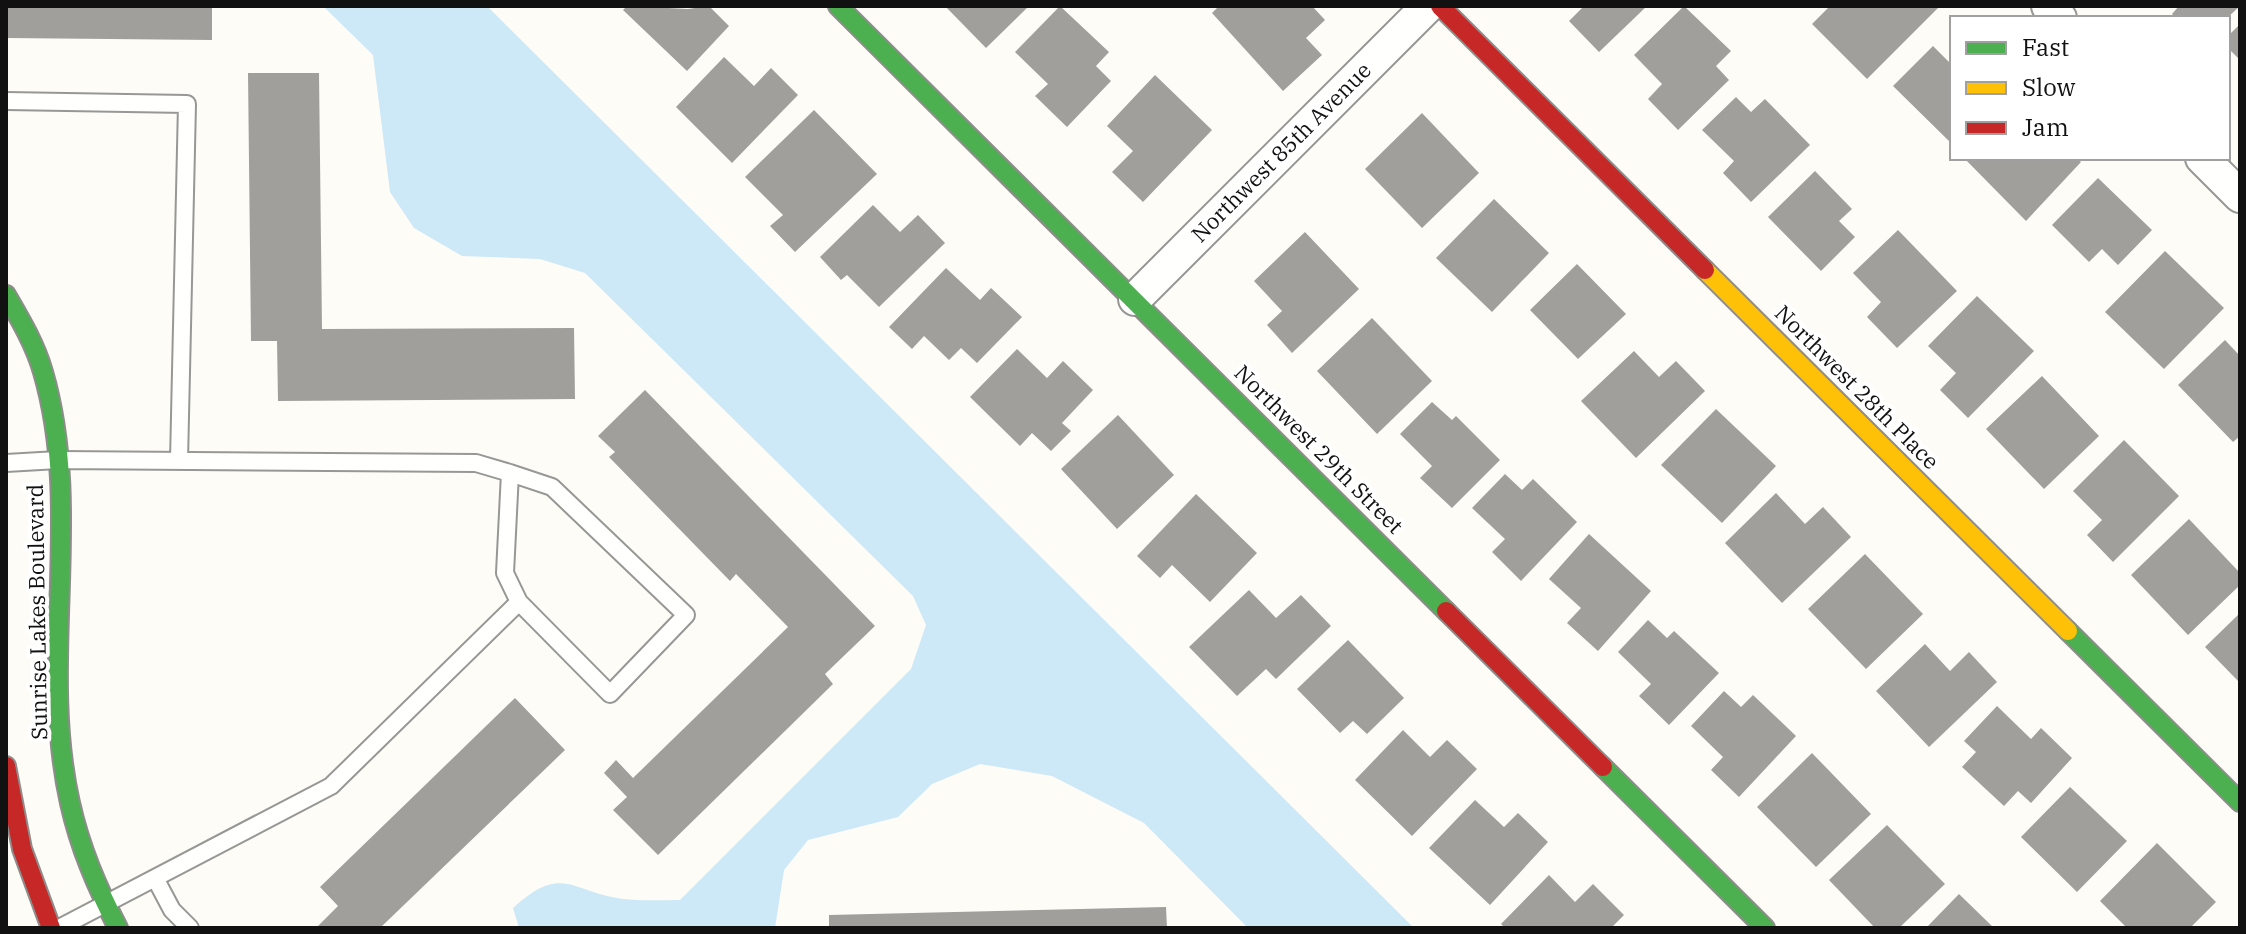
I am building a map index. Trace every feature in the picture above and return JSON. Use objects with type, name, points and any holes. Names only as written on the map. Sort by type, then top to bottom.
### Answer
[{"type":"street","name":"Northwest 29th Street","points":[[838,6],[1765,928]]},
{"type":"street","name":"Northwest 85th Avenue","points":[[1135,299],[1428,6]]},
{"type":"street","name":"Northwest 28th Place","points":[[1440,6],[2240,802]]},
{"type":"street","points":[[2204,160],[2240,196]]},
{"type":"street","name":"Sunrise Lakes Boulevard","points":[[6,295],[24,327],[46,382],[58,460],[65,768],[81,848],[103,905],[118,928]]},
{"type":"street","name":"Sunrise Lakes Boulevard","points":[[6,766],[13,819],[51,928]]},
{"type":"lane","points":[[6,101],[187,104],[179,461]]},
{"type":"lane","points":[[6,463],[58,460],[476,463],[510,473],[552,487],[686,615],[610,694],[519,602],[505,573],[510,473]]},
{"type":"lane","points":[[59,928],[331,786],[519,602]]},
{"type":"lane","points":[[155,878],[172,910],[190,928]]},
{"type":"water","points":[[323,6],[487,6],[1414,928],[1248,928],[1144,823],[1052,776],[980,764],[932,784],[898,817],[808,840],[784,870],[775,928],[519,928],[513,908],[530,894],[556,884],[567,884],[623,899],[680,900],[911,669],[926,625],[913,596],[585,273],[540,259],[462,256],[414,228],[390,192],[373,55]]},
{"type":"building","points":[[6,6],[212,6],[212,40],[6,38]]},
{"type":"building","points":[[627,6],[688,9],[709,6],[729,26],[687,71],[623,10]]},
{"type":"building","points":[[945,6],[1029,6],[986,48]]},
{"type":"building","points":[[1060,6],[1109,52],[1096,66],[1111,81],[1067,127],[1035,96],[1048,84],[1015,52]]},
{"type":"building","points":[[1219,6],[1312,6],[1325,20],[1306,38],[1322,55],[1283,91],[1212,13]]},
{"type":"building","points":[[1584,6],[1647,6],[1599,52],[1569,21]]},
{"type":"building","points":[[1684,6],[1731,51],[1716,66],[1729,80],[1678,130],[1648,99],[1662,84],[1634,55]]},
{"type":"building","points":[[1830,6],[1938,8],[1867,79],[1812,24]]},
{"type":"building","points":[[2179,6],[2240,6],[2229,16],[2172,14]]},
{"type":"building","points":[[2240,24],[2240,60],[2230,50],[2230,34]]},
{"type":"building","points":[[1933,46],[1950,63],[1950,142],[1893,86]]},
{"type":"building","points":[[724,57],[754,86],[771,68],[798,95],[732,163],[676,107]]},
{"type":"building","points":[[248,73],[319,73],[322,329],[574,328],[575,399],[278,401],[277,341],[251,341]]},
{"type":"building","points":[[1155,75],[1212,130],[1143,202],[1112,172],[1133,151],[1107,126]]},
{"type":"building","points":[[1736,97],[1751,112],[1765,99],[1810,145],[1751,202],[1723,173],[1734,161],[1702,130]]},
{"type":"building","points":[[814,110],[877,174],[795,252],[770,226],[783,215],[745,177]]},
{"type":"building","points":[[1422,113],[1479,173],[1422,228],[1365,169]]},
{"type":"building","points":[[1966,160],[2081,162],[2026,221]]},
{"type":"building","points":[[1815,171],[1852,209],[1839,221],[1855,237],[1821,271],[1768,217]]},
{"type":"building","points":[[2098,178],[2152,230],[2118,265],[2102,249],[2089,262],[2052,225]]},
{"type":"building","points":[[1494,199],[1549,253],[1492,312],[1436,258]]},
{"type":"building","points":[[873,205],[900,232],[918,215],[945,243],[879,307],[847,275],[841,280],[820,257]]},
{"type":"building","points":[[1898,230],[1957,291],[1897,348],[1867,317],[1881,302],[1853,273]]},
{"type":"building","points":[[1305,232],[1359,289],[1292,353],[1267,325],[1282,311],[1254,281]]},
{"type":"building","points":[[2165,251],[2224,308],[2164,369],[2105,312]]},
{"type":"building","points":[[1577,264],[1626,314],[1578,359],[1530,310]]},
{"type":"building","points":[[946,268],[980,300],[991,288],[1022,317],[977,363],[961,348],[949,360],[924,336],[912,349],[889,327]]},
{"type":"building","points":[[1977,296],[2034,351],[1968,418],[1940,390],[1956,373],[1928,346]]},
{"type":"building","points":[[1372,318],[1432,381],[1377,434],[1317,371]]},
{"type":"building","points":[[2225,340],[2240,356],[2240,436],[2233,442],[2178,385]]},
{"type":"building","points":[[1017,349],[1047,378],[1063,361],[1093,390],[1062,423],[1071,431],[1051,451],[1032,433],[1020,446],[970,397]]},
{"type":"building","points":[[1634,351],[1659,377],[1676,361],[1705,391],[1636,458],[1581,401]]},
{"type":"building","points":[[2042,376],[2099,436],[2044,489],[1986,429]]},
{"type":"building","points":[[645,390],[875,626],[825,674],[833,684],[658,855],[613,810],[627,797],[604,773],[616,760],[633,778],[788,627],[736,574],[730,581],[609,457],[615,452],[598,436]]},
{"type":"building","points":[[1432,402],[1452,420],[1456,416],[1500,460],[1452,508],[1420,478],[1432,466],[1400,434]]},
{"type":"building","points":[[1716,409],[1776,466],[1722,523],[1661,465]]},
{"type":"building","points":[[1118,415],[1174,475],[1117,529],[1061,469]]},
{"type":"building","points":[[2124,440],[2179,496],[2113,562],[2087,535],[2102,520],[2073,491]]},
{"type":"building","points":[[1505,474],[1522,490],[1533,479],[1577,522],[1521,581],[1492,552],[1505,539],[1472,508]]},
{"type":"building","points":[[1776,493],[1805,524],[1823,507],[1851,537],[1782,603],[1725,543]]},
{"type":"building","points":[[1196,494],[1257,553],[1210,602],[1172,565],[1160,578],[1137,556]]},
{"type":"building","points":[[2189,519],[2240,573],[2240,585],[2188,635],[2131,575]]},
{"type":"building","points":[[1589,534],[1651,591],[1598,651],[1567,623],[1581,608],[1549,579]]},
{"type":"building","points":[[1865,554],[1923,614],[1866,669],[1808,609]]},
{"type":"building","points":[[1249,590],[1276,618],[1301,595],[1331,626],[1276,679],[1266,669],[1237,696],[1189,647]]},
{"type":"building","points":[[2240,613],[2240,683],[2205,647]]},
{"type":"building","points":[[1648,620],[1667,638],[1674,631],[1719,673],[1669,725],[1639,696],[1651,684],[1618,652]]},
{"type":"building","points":[[1348,640],[1404,698],[1367,734],[1353,721],[1340,733],[1297,689]]},
{"type":"building","points":[[1925,644],[1950,671],[1969,652],[1997,682],[1929,747],[1876,691]]},
{"type":"building","points":[[1724,691],[1741,707],[1753,695],[1796,736],[1739,797],[1711,770],[1723,757],[1691,726]]},
{"type":"building","points":[[515,698],[565,750],[380,928],[316,928],[338,906],[320,887]]},
{"type":"building","points":[[1997,706],[2031,739],[2041,728],[2072,758],[2031,803],[2018,791],[2004,806],[1962,767],[1976,752],[1964,741]]},
{"type":"building","points":[[1403,730],[1430,757],[1447,740],[1477,769],[1412,836],[1355,780]]},
{"type":"building","points":[[1812,753],[1871,814],[1816,867],[1757,807]]},
{"type":"building","points":[[2070,787],[2127,841],[2077,892],[2021,837]]},
{"type":"building","points":[[1475,800],[1504,827],[1518,813],[1548,842],[1490,905],[1429,848]]},
{"type":"building","points":[[1887,825],[1945,884],[1899,928],[1875,928],[1829,880]]},
{"type":"building","points":[[2157,843],[2216,902],[2190,928],[2127,928],[2100,901]]},
{"type":"building","points":[[1549,875],[1575,902],[1593,884],[1624,915],[1611,928],[1505,928],[1501,924]]},
{"type":"building","points":[[1959,894],[1994,928],[1926,928]]},
{"type":"building","points":[[1166,907],[1167,928],[829,928],[829,915]]},
{"type":"traffic: fast","points":[[838,6],[1446,611]]},
{"type":"traffic: fast","points":[[6,295],[40,362],[55,425],[61,533],[58,642],[61,750],[79,836],[118,928]]},
{"type":"traffic: fast","points":[[2068,631],[2240,802]]},
{"type":"traffic: fast","points":[[1603,767],[1765,928]]},
{"type":"traffic: slow","points":[[1705,270],[2068,631]]},
{"type":"traffic: jam","points":[[1440,6],[1705,270]]},
{"type":"traffic: jam","points":[[1446,611],[1603,767]]},
{"type":"traffic: jam","points":[[6,766],[22,849],[51,928]]}]
